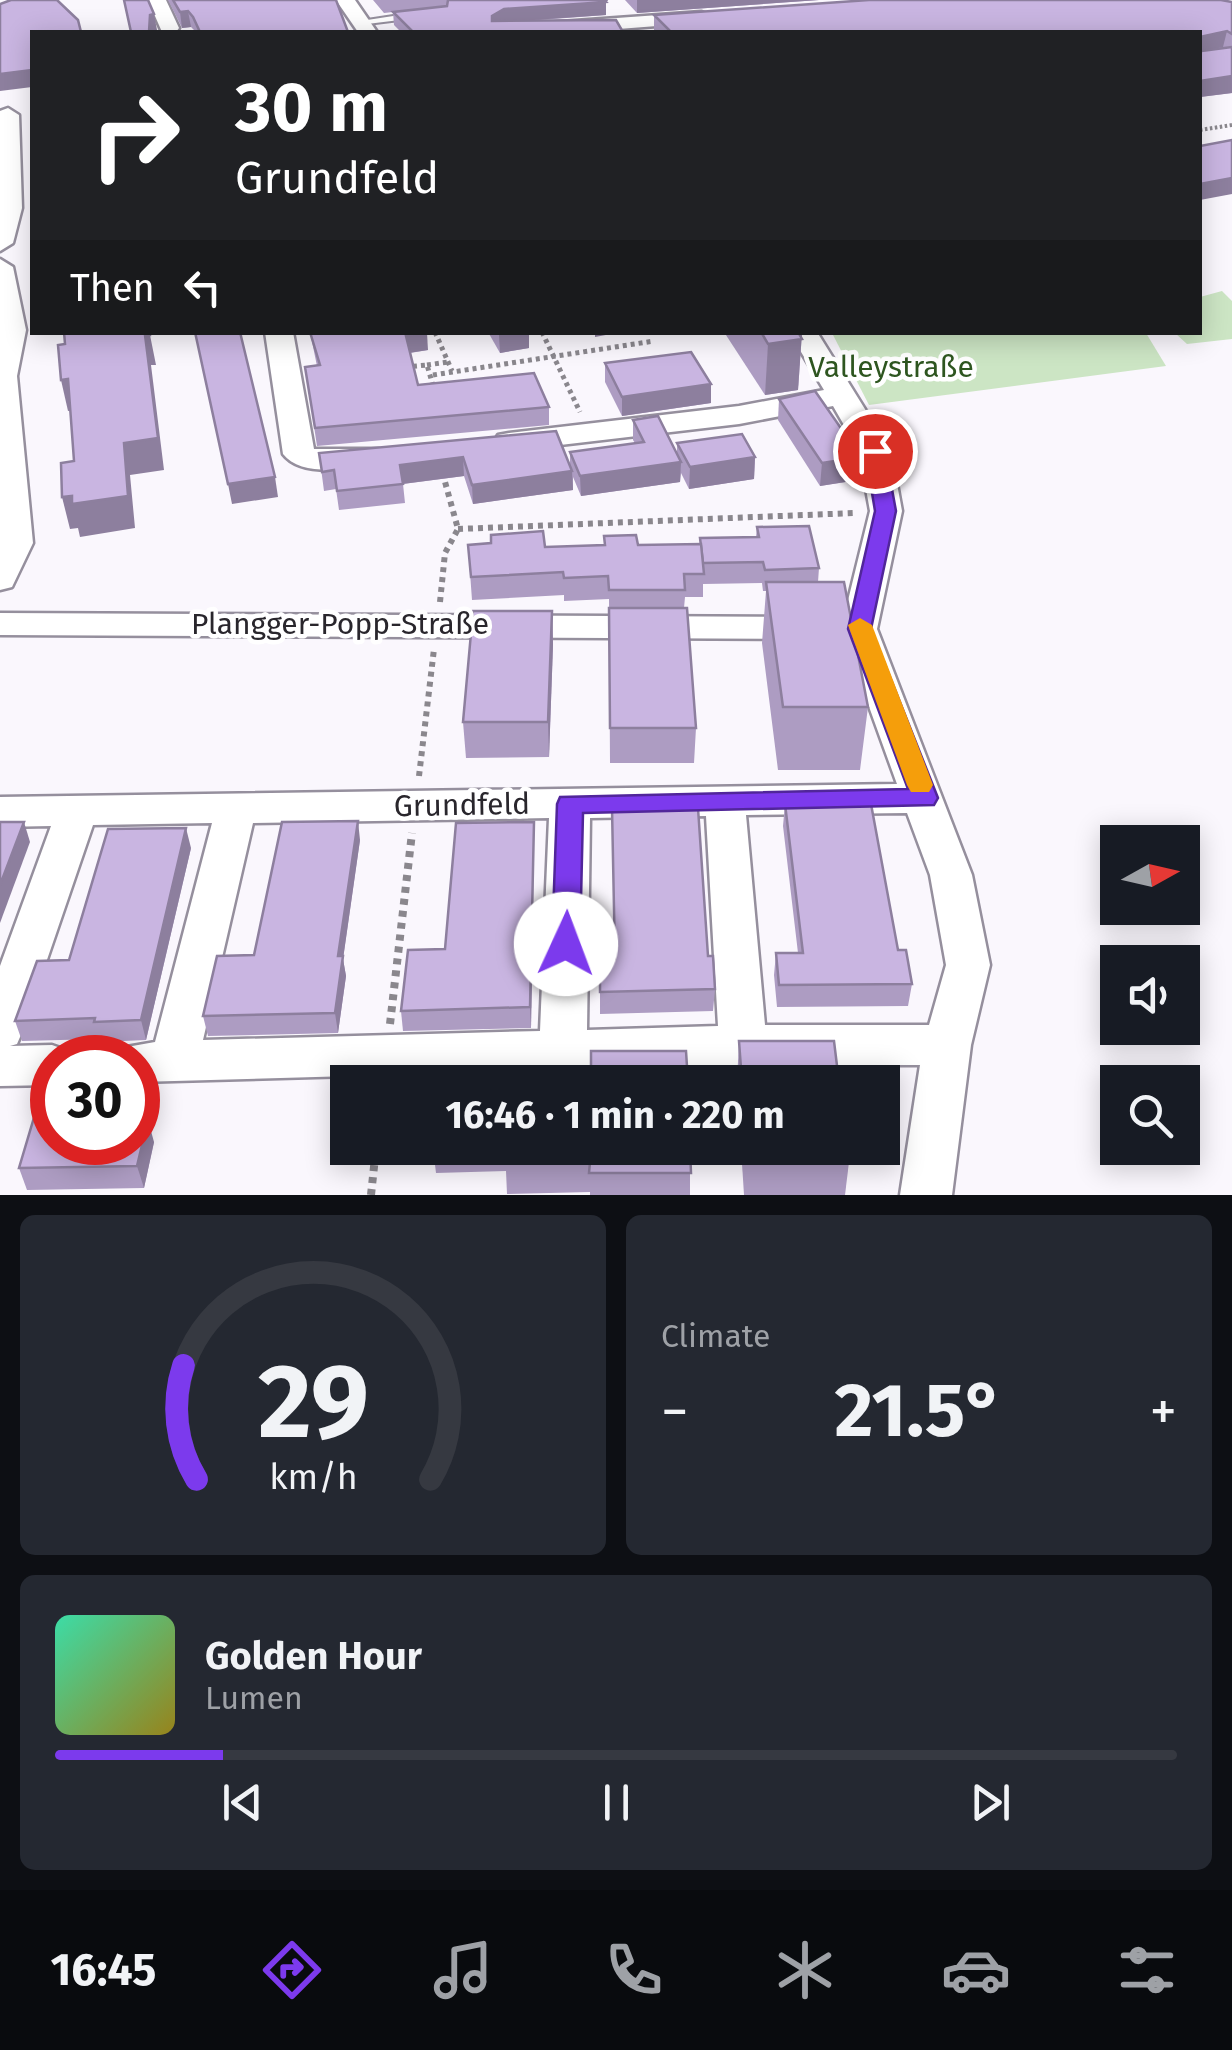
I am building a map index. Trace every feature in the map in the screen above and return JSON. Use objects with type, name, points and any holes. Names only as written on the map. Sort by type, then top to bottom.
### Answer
[{"type":"street","points":[[157,0],[169,28]]},
{"type":"street","points":[[345,0],[363,27]]},
{"type":"street","points":[[631,0],[646,26]]},
{"type":"street","points":[[552,30],[646,26],[713,17]]},
{"type":"street","points":[[0,243],[21,207],[4,116],[30,109]]},
{"type":"street","points":[[0,266],[22,329],[1,376],[15,544],[0,580]]},
{"type":"street","points":[[279,335],[299,454],[316,460],[440,450]]},
{"type":"street","points":[[805,335],[875,451],[886,511],[859,629],[951,875],[968,965],[947,1045],[926,1195]]},
{"type":"street","points":[[478,446],[739,415],[842,396]]},
{"type":"street","name":"Plangger-Popp-Straße","points":[[0,624],[859,629]]},
{"type":"street","name":"Grundfeld","points":[[0,812],[925,798]]},
{"type":"street","points":[[724,801],[743,1045]]},
{"type":"street","points":[[563,1050],[570,804]]},
{"type":"street","points":[[160,1049],[236,808]]},
{"type":"street","points":[[0,1030],[77,811]]},
{"type":"street","points":[[160,1062],[743,1045],[947,1045]]},
{"type":"street","points":[[0,1066],[30,1065]]},
{"type":"lane","points":[[363,27],[427,15]]},
{"type":"path","points":[[1202,130],[1232,124]]},
{"type":"path","points":[[437,335],[452,371]]},
{"type":"path","points":[[544,335],[590,432]]},
{"type":"path","points":[[432,376],[654,341],[649,335]]},
{"type":"path","points":[[392,369],[448,362]]},
{"type":"path","points":[[427,365],[434,394]]},
{"type":"path","points":[[440,450],[439,462],[458,529],[444,553]]},
{"type":"path","points":[[458,529],[886,511]]},
{"type":"path","points":[[370,1195],[374,1165]]},
{"type":"green space","points":[[1222,291],[1232,301],[1232,339],[1187,344],[1177,335],[1202,335],[1202,296]]},
{"type":"green space","name":"Valleystraße","points":[[833,335],[1147,335],[1166,366],[869,405]]},
{"type":"building","points":[[11,0],[57,0],[78,20],[80,30],[30,30],[30,70],[0,74],[0,4]]},
{"type":"building","points":[[124,0],[148,0],[154,14],[150,15],[149,30],[131,30]]},
{"type":"building","points":[[173,0],[336,0],[347,30],[199,30],[188,11],[180,12]]},
{"type":"building","points":[[448,0],[604,0],[504,9],[492,16],[492,21],[616,20],[622,30],[411,30],[393,12],[447,6]]},
{"type":"building","points":[[869,0],[1221,0],[1232,2],[1232,34],[1227,31],[1202,37],[1202,30],[669,30],[654,15]]},
{"type":"building","points":[[1232,47],[1232,76],[1202,81],[1202,51]]},
{"type":"building","points":[[1232,140],[1232,178],[1202,184],[1202,146]]},
{"type":"building","points":[[64,335],[145,335],[158,438],[124,443],[128,496],[72,504],[72,496],[62,497],[61,463],[74,461],[68,379],[61,380],[58,345],[65,344]]},
{"type":"building","points":[[196,335],[241,335],[275,477],[228,484]]},
{"type":"building","points":[[311,335],[411,335],[406,336],[418,385],[534,373],[549,407],[315,428],[305,367],[320,365]]},
{"type":"building","points":[[763,335],[800,335],[802,339],[768,344]]},
{"type":"building","points":[[691,352],[711,384],[622,397],[605,363]]},
{"type":"building","points":[[815,391],[861,457],[822,463],[779,399]]},
{"type":"building","points":[[658,416],[681,462],[580,476],[570,452],[644,442],[633,420]]},
{"type":"building","points":[[556,431],[572,471],[472,485],[463,457],[400,465],[403,484],[337,491],[334,470],[322,472],[319,453]]},
{"type":"building","points":[[742,434],[755,457],[690,467],[677,443]]},
{"type":"building","points":[[809,526],[819,568],[765,570],[763,562],[703,563],[700,538],[759,537],[757,527]]},
{"type":"building","points":[[543,531],[545,547],[605,545],[604,536],[636,535],[638,545],[701,544],[704,574],[684,574],[685,590],[609,590],[608,576],[564,578],[563,572],[471,577],[468,545],[491,543],[491,535]]},
{"type":"building","points":[[766,582],[844,582],[868,707],[783,707]]},
{"type":"building","points":[[609,608],[687,608],[696,728],[610,728]]},
{"type":"building","points":[[473,611],[552,611],[548,722],[463,722]]},
{"type":"building","points":[[785,804],[871,804],[898,950],[906,950],[912,984],[779,985],[776,953],[803,953]]},
{"type":"building","points":[[612,808],[698,808],[708,956],[713,956],[715,989],[600,992],[600,959],[615,959]]},
{"type":"building","points":[[358,821],[338,956],[343,956],[335,1013],[203,1016],[217,956],[254,955],[282,822]]},
{"type":"building","points":[[0,822],[24,822],[0,885]]},
{"type":"building","points":[[534,822],[530,1007],[401,1011],[408,950],[445,949],[456,823]]},
{"type":"building","points":[[186,828],[141,1020],[15,1021],[37,961],[69,960],[108,829]]},
{"type":"building","points":[[739,1041],[834,1041],[837,1065],[741,1065]]},
{"type":"building","points":[[591,1051],[686,1051],[687,1065],[591,1065]]},
{"type":"building","points":[[30,1131],[30,1165],[137,1165],[137,1166],[19,1168]]},
{"type":"building","points":[[590,1165],[691,1165],[691,1173],[589,1173]]},
{"type":"slow traffic","points":[[860,625],[920,785]]},
{"type":"route","points":[[566,944],[570,804],[925,798],[859,629],[886,511],[875,451]]}]
